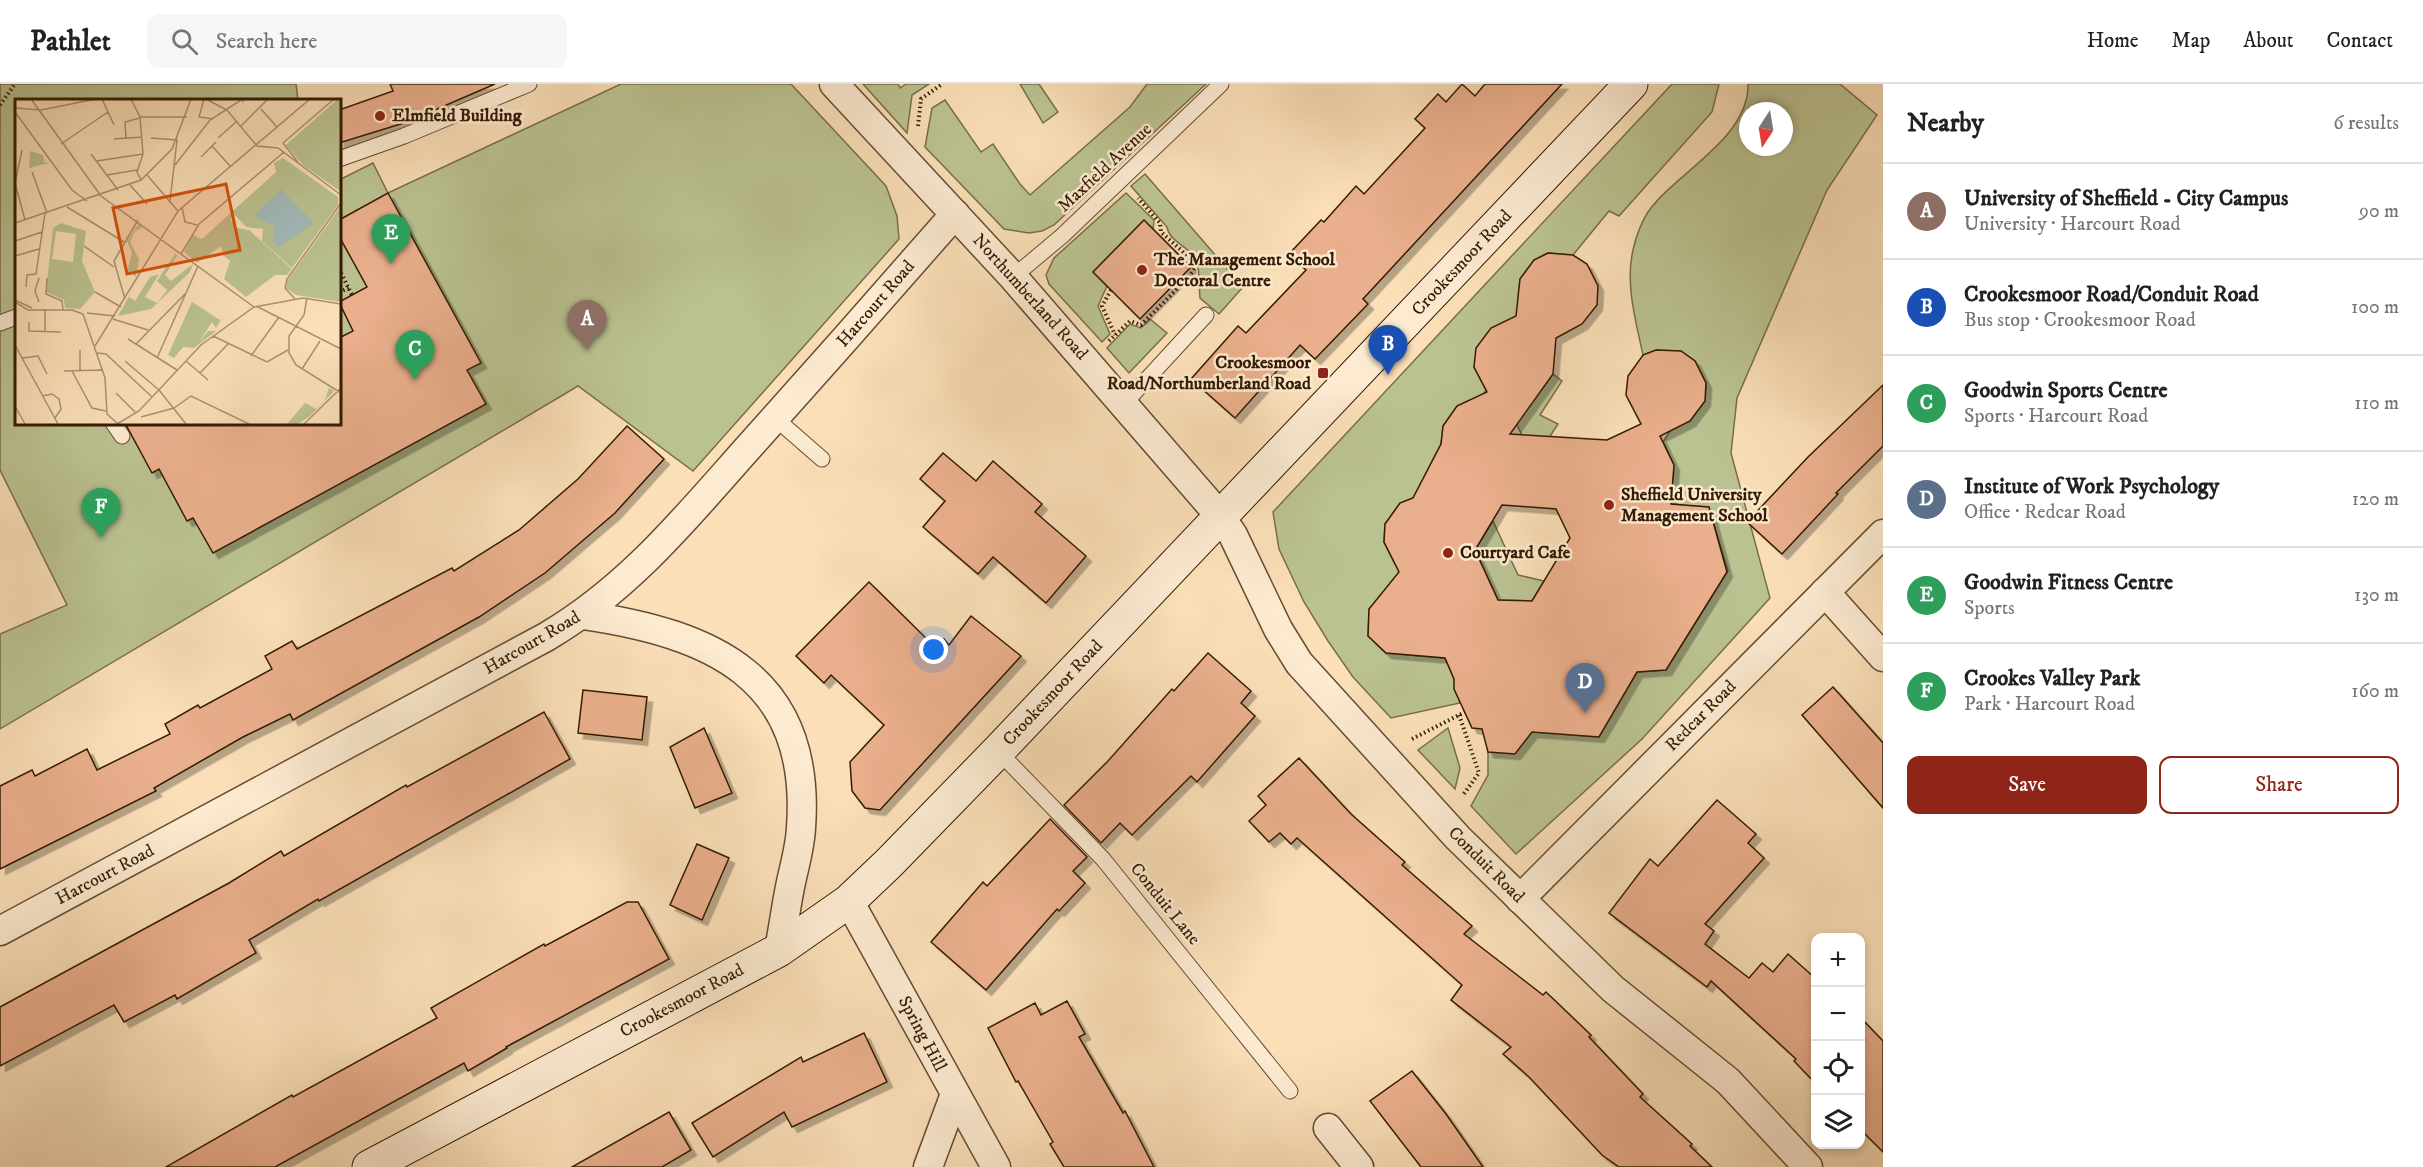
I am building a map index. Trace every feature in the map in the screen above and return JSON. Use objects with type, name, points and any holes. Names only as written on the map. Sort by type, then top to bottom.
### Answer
[{"type":"street","name":"Northumberland Road","points":[[834,84],[1013,277],[1220,516]]},
{"type":"street","name":"Crookesmoor Road","points":[[369,1167],[779,950],[849,901],[998,751],[1631,84]]},
{"type":"street","name":"Harcourt Road","points":[[0,931],[546,637],[582,615],[645,562],[714,488],[955,214]]},
{"type":"street","name":"Conduit Road","points":[[1220,516],[1233,535],[1278,629],[1299,663],[1444,823],[1613,989],[1728,1081],[1808,1167]]},
{"type":"street","name":"Redcar Road","points":[[1520,898],[1883,534]]},
{"type":"street","points":[[1825,592],[1883,657]]},
{"type":"street","points":[[582,615],[631,623],[698,643],[736,664],[754,680],[782,715],[795,754],[802,793],[801,829],[779,950]]},
{"type":"street","name":"Spring Hill","points":[[849,901],[996,1167]]},
{"type":"street","points":[[928,1167],[955,1094]]},
{"type":"street","points":[[1328,1128],[1359,1167]]},
{"type":"lane","points":[[340,159],[404,136],[529,84]]},
{"type":"lane","name":"Maxfield Avenue","points":[[1013,277],[1062,236],[1221,84]]},
{"type":"lane","points":[[1124,404],[1206,315]]},
{"type":"lane","points":[[0,323],[15,317]]},
{"type":"lane","points":[[775,418],[822,459]]},
{"type":"lane","name":"Conduit Lane","points":[[998,751],[1103,859],[1290,1091]]},
{"type":"path","points":[[0,105],[15,84]]},
{"type":"path","points":[[913,169],[921,99],[942,84]]},
{"type":"path","points":[[1087,362],[1130,321],[1141,325],[1195,268],[1193,261],[1161,232],[1160,223],[1143,203]]},
{"type":"path","points":[[340,271],[352,295]]},
{"type":"path","points":[[340,292],[349,288]]},
{"type":"path","points":[[1111,290],[1102,306],[1115,335]]},
{"type":"path","points":[[1383,755],[1465,712]]},
{"type":"path","points":[[1444,823],[1479,772],[1459,715]]},
{"type":"green space","points":[[0,84],[296,84],[298,99],[15,99],[15,424],[340,424],[340,180],[373,163],[388,193],[621,84],[791,84],[886,186],[897,216],[899,239],[693,471],[578,386],[0,729],[0,634],[67,605],[0,470]]},
{"type":"green space","points":[[863,84],[898,84],[900,88],[906,84],[929,84],[912,95],[907,133]]},
{"type":"green space","points":[[1020,84],[1039,84],[1058,112],[1043,123]]},
{"type":"green space","points":[[1147,84],[1206,84],[1054,225],[1042,231],[1029,233],[1004,229],[925,147],[932,108],[945,100],[981,152],[993,144],[1030,195],[1130,107]]},
{"type":"green space","points":[[1672,84],[1719,84],[1712,112],[1619,216],[1609,211],[1573,255],[1548,253],[1534,260],[1520,279],[1518,298],[1524,310],[1474,367],[1486,390],[1480,400],[1470,400],[1457,406],[1443,426],[1441,444],[1413,498],[1400,503],[1385,524],[1384,542],[1395,564],[1409,574],[1369,609],[1368,636],[1386,653],[1445,658],[1454,679],[1460,703],[1391,718],[1353,677],[1304,602],[1279,549],[1273,512]]},
{"type":"green space","points":[[1748,84],[1840,84],[1877,115],[1827,190],[1737,398],[1731,453],[1770,598],[1642,739],[1516,854],[1471,806],[1488,775],[1488,752],[1532,732],[1599,737],[1637,672],[1666,670],[1728,571],[1709,508],[1658,503],[1674,474],[1663,442],[1672,428],[1690,421],[1705,401],[1706,383],[1695,361],[1681,351],[1656,350],[1643,355],[1632,303],[1630,276],[1634,245],[1648,212],[1660,197],[1709,154],[1739,118],[1739,156],[1793,156],[1793,102],[1745,102]]},
{"type":"green space","points":[[1145,174],[1243,287],[1219,314],[1200,298],[1199,271],[1195,258],[1172,238],[1167,227],[1131,186]]},
{"type":"green space","points":[[1126,193],[1154,220],[1153,230],[1143,221],[1093,272],[1107,286],[1098,306],[1110,334],[1102,342],[1049,284],[1046,275],[1054,258]]},
{"type":"green space","points":[[1150,319],[1167,333],[1129,373],[1107,348],[1130,324],[1141,328]]},
{"type":"green space","points":[[1553,374],[1562,381],[1540,415],[1558,424],[1534,461],[1520,451],[1521,433],[1511,414],[1538,394]]},
{"type":"green space","points":[[1493,521],[1518,575],[1544,581],[1532,601],[1498,600],[1475,550]]},
{"type":"green space","points":[[1448,728],[1460,768],[1455,789],[1418,750]]},
{"type":"building","name":"Elmfield Building","points":[[390,84],[495,84],[407,122],[340,143],[340,110],[393,91]]},
{"type":"building","points":[[1462,84],[1475,96],[1485,84],[1562,84],[1363,299],[1368,304],[1315,359],[1300,345],[1235,418],[1191,379],[1238,326],[1246,333],[1306,270],[1289,254],[1321,220],[1324,222],[1356,186],[1364,194],[1425,128],[1415,119],[1438,94],[1446,102]]},
{"type":"building","points":[[388,193],[481,363],[467,370],[486,404],[213,553],[193,518],[187,521],[159,469],[152,473],[126,424],[340,424],[340,338],[353,331],[340,301],[367,287],[340,238],[340,219]]},
{"type":"building","name":"The Management School Doctoral Centre","points":[[1144,220],[1191,267],[1140,319],[1093,272]]},
{"type":"building","name":"Sheffield University Management School","points":[[1548,253],[1573,255],[1587,264],[1598,286],[1597,305],[1582,324],[1556,338],[1553,374],[1510,434],[1607,440],[1641,424],[1626,395],[1628,376],[1643,355],[1656,350],[1681,351],[1695,361],[1706,383],[1705,401],[1690,421],[1660,436],[1674,465],[1671,504],[1709,507],[1727,572],[1666,670],[1637,672],[1599,737],[1532,732],[1515,754],[1488,752],[1482,729],[1472,728],[1454,689],[1454,679],[1445,658],[1386,653],[1368,636],[1369,609],[1399,572],[1384,542],[1385,524],[1400,503],[1413,498],[1441,444],[1443,426],[1457,406],[1487,392],[1474,367],[1476,348],[1491,328],[1516,316],[1520,279],[1534,260]],"holes":[[[1502,505],[1556,509],[1570,538],[1532,601],[1498,600],[1475,550]]]},
{"type":"building","points":[[1883,385],[1883,446],[1836,493],[1838,494],[1782,554],[1747,522],[1808,457]]},
{"type":"building","points":[[627,426],[664,459],[615,513],[545,573],[479,617],[293,720],[290,714],[243,737],[154,788],[156,791],[0,869],[0,786],[32,770],[35,776],[87,749],[97,770],[170,734],[165,724],[198,705],[200,708],[272,669],[265,656],[292,641],[297,649],[452,568],[454,571],[519,530],[578,479]]},
{"type":"building","points":[[943,453],[976,481],[993,461],[1042,504],[1035,512],[1086,556],[1046,603],[993,557],[978,574],[923,527],[945,501],[920,479]]},
{"type":"building","points":[[869,582],[936,648],[944,639],[949,645],[971,616],[1021,656],[880,810],[865,808],[852,791],[850,762],[884,725],[831,675],[824,683],[796,656]]},
{"type":"building","points":[[1208,653],[1251,691],[1241,703],[1255,716],[1197,782],[1191,776],[1132,835],[1120,823],[1101,843],[1064,805]]},
{"type":"building","points":[[1833,687],[1883,743],[1883,808],[1802,715]]},
{"type":"building","points":[[583,690],[647,697],[642,740],[578,733]]},
{"type":"building","points":[[544,712],[570,759],[319,901],[318,899],[249,940],[256,953],[177,999],[175,995],[124,1022],[114,1005],[0,1066],[0,1007],[229,883],[281,851],[284,856],[406,785],[407,787]]},
{"type":"building","points":[[704,728],[732,793],[695,808],[670,747]]},
{"type":"building","points":[[1299,758],[1351,814],[1405,862],[1402,865],[1472,926],[1464,934],[1543,995],[1546,992],[1591,1035],[1589,1037],[1643,1094],[1640,1097],[1692,1144],[1690,1146],[1712,1167],[1619,1167],[1602,1155],[1529,1077],[1503,1054],[1511,1047],[1451,1000],[1462,985],[1297,838],[1291,844],[1280,833],[1269,842],[1249,821],[1266,805],[1258,796]]},
{"type":"building","points":[[1717,800],[1756,834],[1748,843],[1764,858],[1705,924],[1714,931],[1705,944],[1749,978],[1762,963],[1773,972],[1788,954],[1811,974],[1811,1079],[1794,1061],[1796,1059],[1711,981],[1707,987],[1609,913],[1650,859],[1658,866]]},
{"type":"building","points":[[1050,819],[1087,857],[1073,871],[1085,883],[1059,911],[1057,909],[986,990],[931,942],[983,882],[987,886]]},
{"type":"building","points":[[697,844],[729,858],[702,920],[670,905]]},
{"type":"building","points":[[627,902],[638,902],[669,959],[506,1047],[468,1071],[464,1063],[275,1167],[166,1167],[292,1095],[293,1097],[437,1018],[431,1008],[544,944],[545,946]]},
{"type":"building","points":[[1067,1001],[1085,1034],[1079,1037],[1123,1113],[1125,1111],[1154,1167],[1064,1167],[1050,1144],[1053,1142],[1018,1081],[1016,1082],[988,1028],[1035,1003],[1041,1015]]},
{"type":"building","points":[[1865,1022],[1883,1041],[1883,1152],[1865,1134]]},
{"type":"building","points":[[864,1033],[887,1082],[792,1127],[784,1112],[713,1157],[692,1123],[801,1057],[803,1062]]},
{"type":"building","points":[[1412,1071],[1483,1167],[1421,1167],[1370,1101]]},
{"type":"building","points":[[669,1112],[691,1150],[662,1167],[572,1167]]},
{"type":"place","name":"Elmfield Building","points":[[380,116]]},
{"type":"place","name":"Goodwin Fitness Centre","points":[[391,264]]},
{"type":"place","name":"The Management School Doctoral Centre","points":[[1142,270]]},
{"type":"place","name":"University of Sheffield - City Campus","points":[[587,350]]},
{"type":"place","name":"Crookesmoor Road/Northumberland Road","points":[[1323,373]]},
{"type":"place","name":"Crookesmoor Road/Conduit Road","points":[[1388,375]]},
{"type":"place","name":"Goodwin Sports Centre","points":[[415,380]]},
{"type":"place","name":"Sheffield University Management School","points":[[1609,505]]},
{"type":"place","name":"Crookes Valley Park","points":[[101,538]]},
{"type":"place","name":"Courtyard Cafe","points":[[1448,553]]},
{"type":"place","name":"Institute of Work Psychology","points":[[1585,713]]}]
